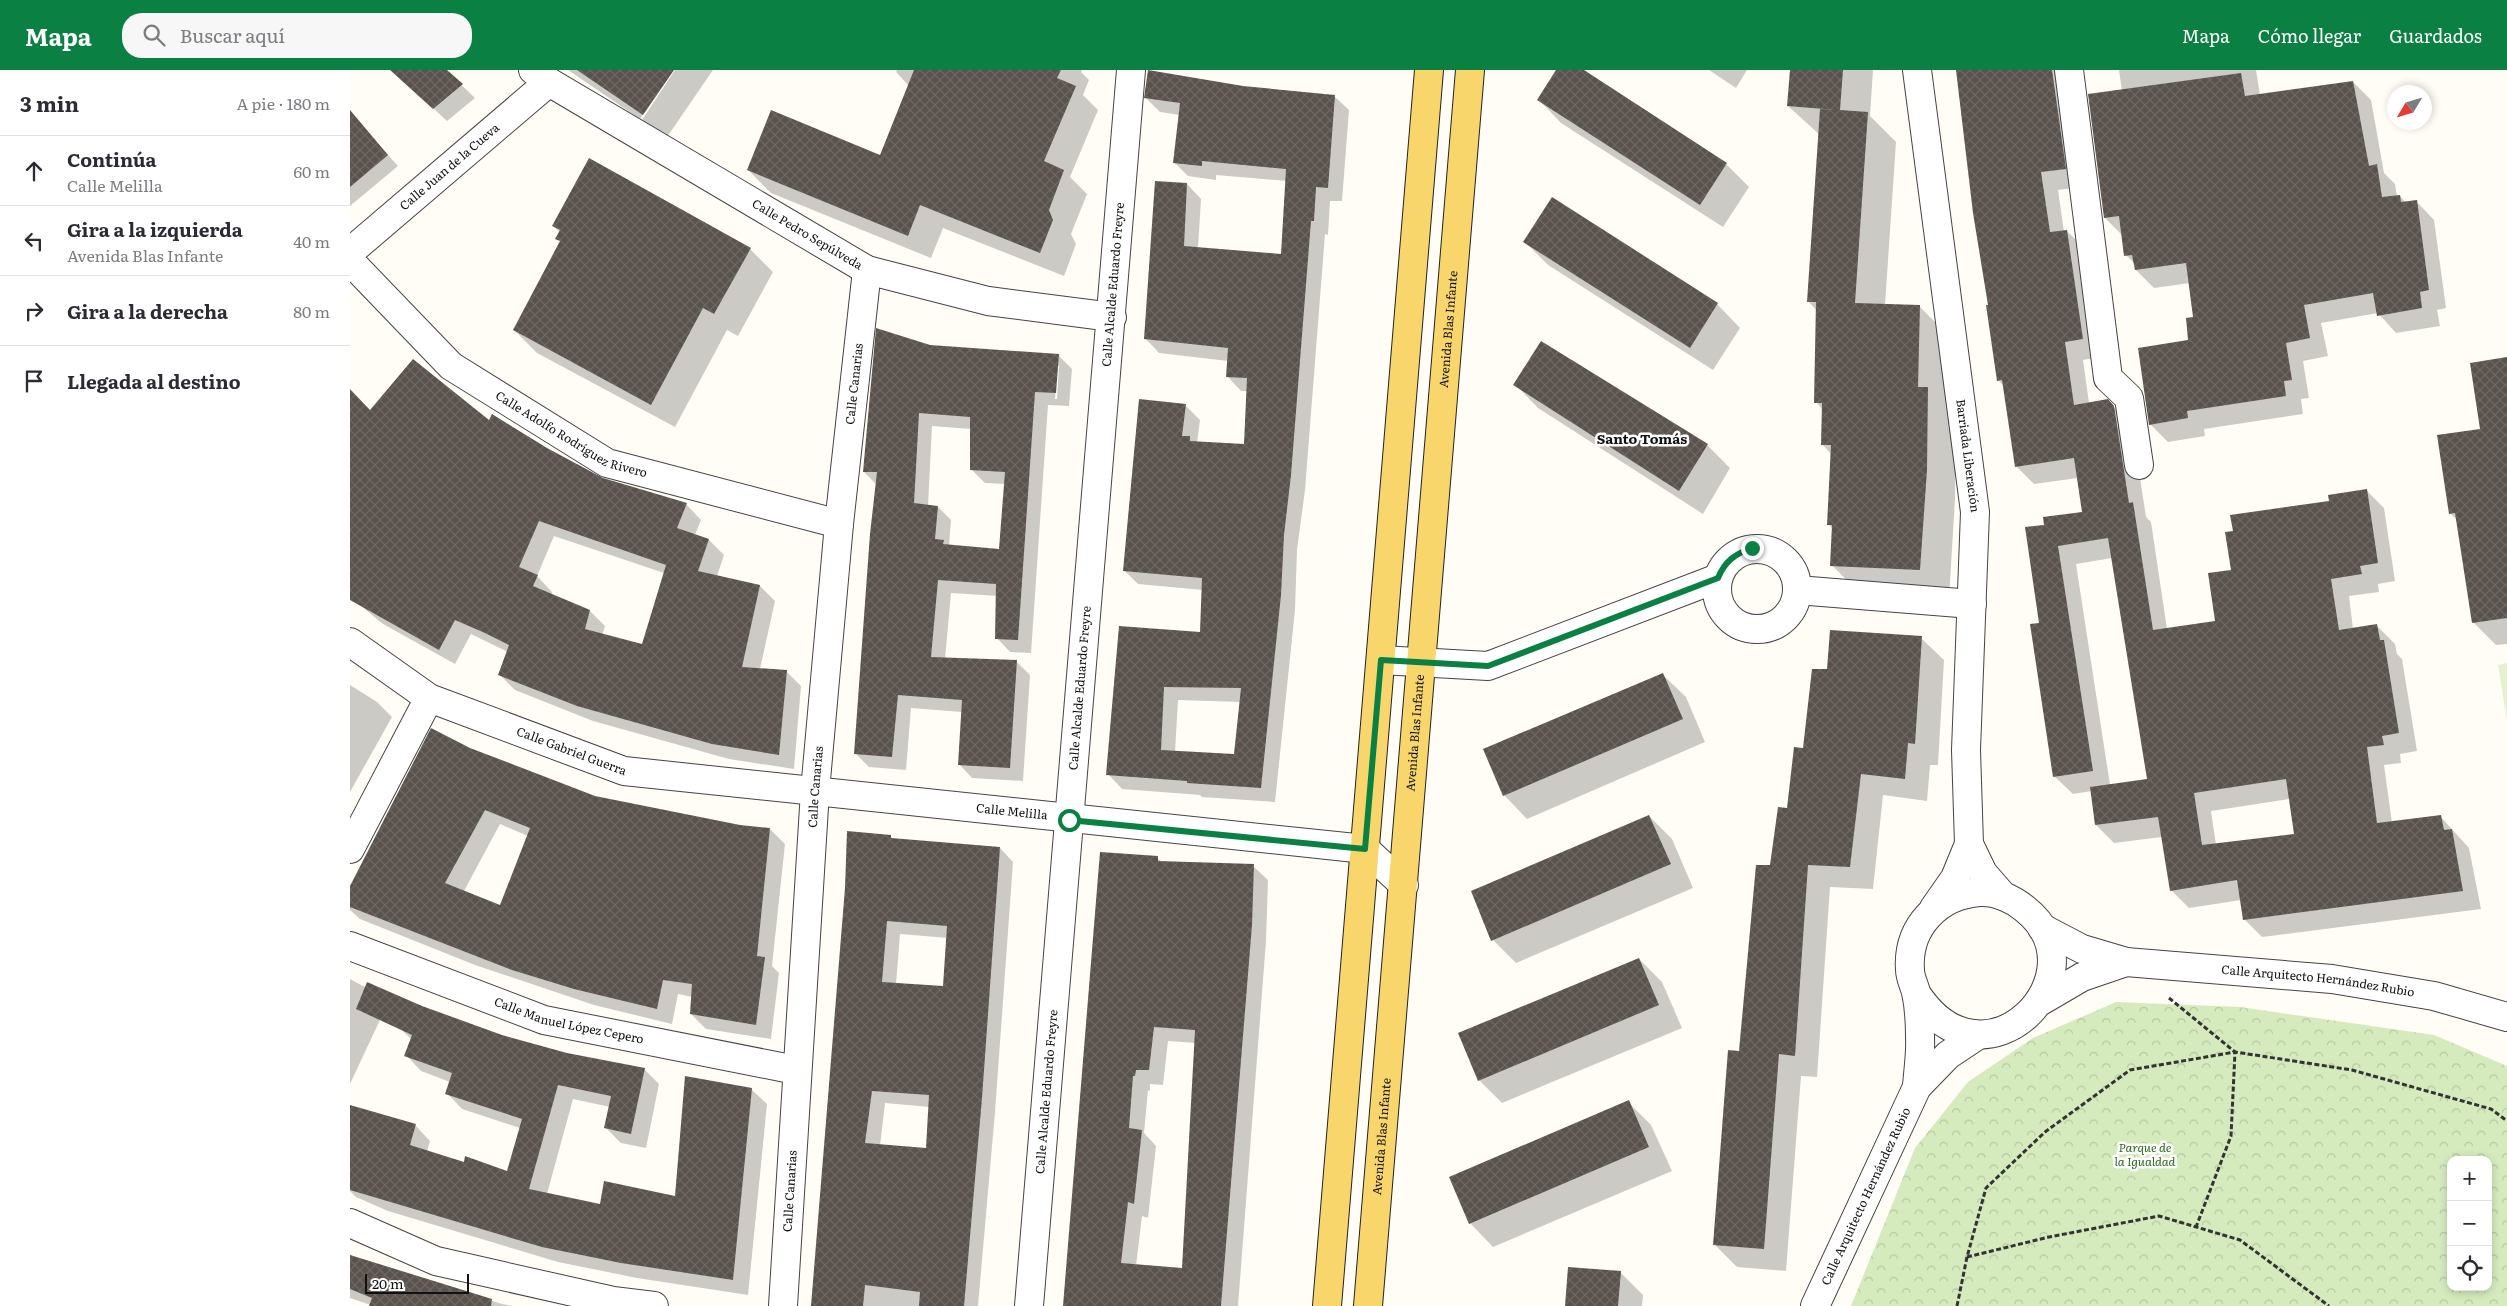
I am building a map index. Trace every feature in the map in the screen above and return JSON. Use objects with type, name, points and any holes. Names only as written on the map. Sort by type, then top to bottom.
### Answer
[{"type":"main road","points":[[1327,1306],[1429,70]]},
{"type":"main road","name":"Avenida Blas Infante","points":[[1368,1306],[1470,70]]},
{"type":"street","name":"Calle Alcalde Eduardo Freyre","points":[[1029,1306],[1131,70]]},
{"type":"street","name":"Barriada Liberación","points":[[1917,70],[1975,512],[1966,750],[1969,844],[1983,873],[2003,896]]},
{"type":"street","points":[[2069,70],[2108,378],[2129,398],[2139,465]]},
{"type":"street","name":"Calle Pedro Sepúlveda","points":[[541,76],[867,270],[988,301],[1112,317]]},
{"type":"street","name":"Calle Juan de la Cueva","points":[[350,252],[541,76]]},
{"type":"street","name":"Calle Adolfo Rodríguez Rivero","points":[[350,261],[451,366],[607,462],[839,524]]},
{"type":"street","name":"Calle Canarias","points":[[783,1306],[796,1070],[815,791],[839,524],[867,270]]},
{"type":"street","points":[[1752,548],[1764,549],[1776,553],[1788,564],[1796,579],[1795,603],[1788,614],[1778,623],[1766,628],[1740,625],[1729,617],[1721,607],[1717,594],[1718,578],[1729,559],[1740,552],[1752,548]]},
{"type":"street","points":[[1381,660],[1488,666],[1718,578]]},
{"type":"street","points":[[1797,590],[1972,604]]},
{"type":"street","name":"Calle Gabriel Guerra","points":[[350,642],[428,698],[624,771],[815,791]]},
{"type":"street","points":[[350,849],[428,698]]},
{"type":"street","name":"Calle Melilla","points":[[815,791],[1069,820],[1365,849]]},
{"type":"street","name":"Barriada Liberación","points":[[1932,910],[1955,878],[1969,844]]},
{"type":"street","points":[[1365,849],[1404,885]]},
{"type":"street","points":[[1984,892],[2003,896],[2018,903],[2032,914],[2042,928],[2049,945],[2052,964],[2048,984],[2041,1001],[2024,1019],[2002,1031],[1978,1035],[1959,1031],[1941,1022],[1926,1009],[1916,993],[1910,971],[1911,949],[1918,928],[1932,910],[1948,900],[1966,893],[1984,892]]},
{"type":"street","name":"Calle Arquitecto Hernández Rubio","points":[[2042,928],[2082,949],[2126,962],[2332,979],[2434,996],[2507,1017]]},
{"type":"street","name":"Calle Manuel López Cepero","points":[[350,946],[544,1020],[796,1070]]},
{"type":"street","name":"Calle Arquitecto Hernández Rubio","points":[[2041,1001],[2082,977],[2126,962]]},
{"type":"street","name":"Calle Arquitecto Hernández Rubio","points":[[1916,993],[1920,1038],[1917,1086]]},
{"type":"street","name":"Calle Arquitecto Hernández Rubio","points":[[1815,1306],[1917,1086],[1948,1055],[1978,1035]]},
{"type":"street","points":[[350,1223],[436,1261],[613,1301],[654,1306]]},
{"type":"path","points":[[2162,992],[2235,1052]]},
{"type":"path","points":[[2196,1227],[2231,1136],[2235,1052]]},
{"type":"path","points":[[1957,1306],[1967,1257],[1986,1188],[2045,1132],[2130,1070],[2235,1052],[2352,1070],[2491,1109],[2507,1121]]},
{"type":"path","points":[[1967,1257],[2049,1237],[2159,1216],[2240,1240],[2329,1306]]},
{"type":"green space","points":[[2507,663],[2507,721],[2498,665]]},
{"type":"green space","name":"Parque de la Igualdad","points":[[2116,1002],[2240,1007],[2434,1035],[2507,1066],[2507,1306],[1851,1306],[1915,1148],[1968,1082],[2033,1038]]},
{"type":"building","points":[[390,70],[447,70],[463,84],[433,109]]},
{"type":"building","points":[[577,70],[674,70],[643,115]]},
{"type":"building","points":[[914,70],[1061,70],[1057,78],[1076,86],[1044,161],[1064,170],[1049,210],[1053,220],[1040,253],[920,205],[908,236],[747,170],[771,110],[880,155]]},
{"type":"building","points":[[1148,70],[1243,86],[1335,95],[1328,188],[1316,187],[1314,221],[1311,221],[1291,475],[1284,535],[1281,595],[1261,788],[1106,775],[1119,626],[1200,632],[1202,578],[1123,571],[1139,399],[1186,404],[1182,436],[1190,436],[1190,441],[1244,444],[1247,378],[1226,377],[1228,348],[1144,339],[1155,181],[1187,183],[1184,246],[1281,254],[1286,169],[1202,161],[1202,166],[1173,163],[1180,103],[1144,98]],"holes":[[[1164,687],[1241,688],[1234,754],[1161,750]]]},
{"type":"building","points":[[1556,70],[1584,70],[1727,163],[1700,205],[1537,100]]},
{"type":"building","points":[[1790,70],[1843,70],[1840,110],[1868,112],[1855,303],[1920,305],[1918,387],[1928,387],[1927,470],[1920,570],[1830,566],[1832,525],[1827,525],[1831,445],[1821,445],[1822,403],[1814,403],[1816,302],[1807,302],[1820,109],[1837,110],[1787,106]]},
{"type":"building","points":[[1956,70],[2052,70],[2066,169],[2041,172],[2050,232],[2067,230],[2083,339],[2065,342],[2074,405],[2108,399],[2114,406],[2129,503],[2133,502],[2153,630],[2215,621],[2208,573],[2231,570],[2225,532],[2233,531],[2230,515],[2329,501],[2328,495],[2367,489],[2378,563],[2360,566],[2362,574],[2331,579],[2339,630],[2377,624],[2380,640],[2384,640],[2399,733],[2382,736],[2384,745],[2367,747],[2377,823],[2441,815],[2444,830],[2452,829],[2463,891],[2243,920],[2237,880],[2170,891],[2158,817],[2095,825],[2090,787],[2147,779],[2108,538],[2058,546],[2093,771],[2053,777],[2030,624],[2039,623],[2025,527],[2044,525],[2043,517],[2082,512],[2074,458],[2015,467],[2002,380],[1997,381],[1986,305],[1988,305],[1973,213]],"holes":[[[2286,779],[2294,834],[2202,845],[2194,793]]]},
{"type":"building","points":[[2241,73],[2245,96],[2353,81],[2369,166],[2377,164],[2382,197],[2400,195],[2401,202],[2417,200],[2429,290],[2420,292],[2422,308],[2377,316],[2373,293],[2304,305],[2310,338],[2286,343],[2292,380],[2284,381],[2286,396],[2187,411],[2188,418],[2149,425],[2138,348],[2188,340],[2186,318],[2193,317],[2186,263],[2135,270],[2132,255],[2124,256],[2119,216],[2104,218],[2088,94]]},
{"type":"building","points":[[350,110],[388,155],[350,187]]},
{"type":"building","points":[[589,158],[751,248],[714,314],[703,308],[651,405],[513,330],[560,241],[555,239],[560,230],[552,226]]},
{"type":"building","points":[[1552,197],[1718,303],[1690,348],[1523,242]]},
{"type":"building","points":[[876,328],[930,345],[1059,354],[1056,393],[1035,392],[1018,640],[995,639],[996,584],[938,580],[931,657],[1017,660],[1010,768],[958,765],[962,700],[898,695],[892,757],[854,754],[870,534],[877,472],[863,472]],"holes":[[[919,413],[970,417],[970,470],[1005,472],[999,549],[943,544],[944,540],[935,539],[938,506],[914,503]]]},
{"type":"building","points":[[1541,341],[1708,444],[1679,491],[1513,385]]},
{"type":"building","points":[[2507,357],[2507,618],[2472,623],[2455,513],[2449,514],[2437,435],[2480,429],[2470,363]]},
{"type":"building","points":[[413,359],[489,420],[492,414],[547,448],[603,478],[687,503],[677,528],[709,539],[698,571],[760,585],[742,667],[787,670],[779,755],[712,744],[577,706],[498,675],[509,645],[485,633],[455,620],[439,650],[350,600],[350,389],[370,410]],"holes":[[[539,521],[666,565],[642,644],[585,629],[590,610],[533,586],[538,575],[519,567]]]},
{"type":"building","points":[[1830,630],[1922,636],[1915,744],[1908,743],[1905,779],[1861,774],[1850,867],[1808,865],[1795,1056],[1779,1054],[1764,1249],[1713,1245],[1728,1050],[1739,1051],[1756,865],[1770,865],[1778,807],[1787,808],[1794,747],[1803,748],[1812,669],[1827,669]]},
{"type":"building","points":[[1663,673],[1683,719],[1503,796],[1483,749]]},
{"type":"building","points":[[431,728],[470,748],[595,796],[740,825],[770,828],[757,956],[765,957],[756,1025],[690,1014],[692,984],[663,980],[657,1009],[574,989],[512,970],[350,907],[350,886]],"holes":[[[485,810],[530,828],[500,905],[445,883]]]},
{"type":"building","points":[[1649,815],[1671,864],[1491,941],[1471,891]]},
{"type":"building","points":[[847,831],[891,835],[891,838],[1000,847],[982,1098],[964,1306],[919,1306],[920,1292],[865,1285],[863,1306],[811,1306],[845,888]],"holes":[[[887,921],[947,926],[943,986],[882,982]],[[872,1091],[929,1095],[926,1148],[865,1143]]]},
{"type":"building","points":[[1100,852],[1158,856],[1158,861],[1254,864],[1252,925],[1221,1306],[1063,1306]],"holes":[[[1154,1027],[1195,1030],[1182,1268],[1121,1263],[1128,1202],[1134,1204],[1142,1130],[1129,1128],[1133,1076],[1135,1076],[1136,1070],[1149,1070]]]},
{"type":"building","points":[[1639,958],[1659,1005],[1478,1081],[1458,1033]]},
{"type":"building","points":[[367,982],[422,1006],[502,1035],[567,1053],[645,1068],[631,1134],[604,1128],[611,1096],[558,1085],[529,1189],[600,1204],[604,1181],[675,1196],[685,1076],[752,1088],[733,1280],[621,1263],[542,1247],[350,1190],[350,1105],[416,1124],[410,1145],[464,1162],[465,1156],[507,1171],[522,1119],[445,1094],[452,1073],[404,1056],[412,1035],[356,1009]]},
{"type":"building","points":[[1629,1100],[1649,1147],[1469,1224],[1449,1177]]},
{"type":"building","points":[[350,1255],[492,1299],[491,1306],[369,1306],[372,1298],[350,1289]]},
{"type":"building","points":[[1568,1267],[1621,1271],[1618,1306],[1565,1306]]},
{"type":"district","name":"Santo Tomás","points":[[1642,439]]},
{"type":"route","points":[[1069,820],[1365,849],[1381,660],[1488,666],[1718,578],[1729,559],[1740,552],[1752,548]]}]
